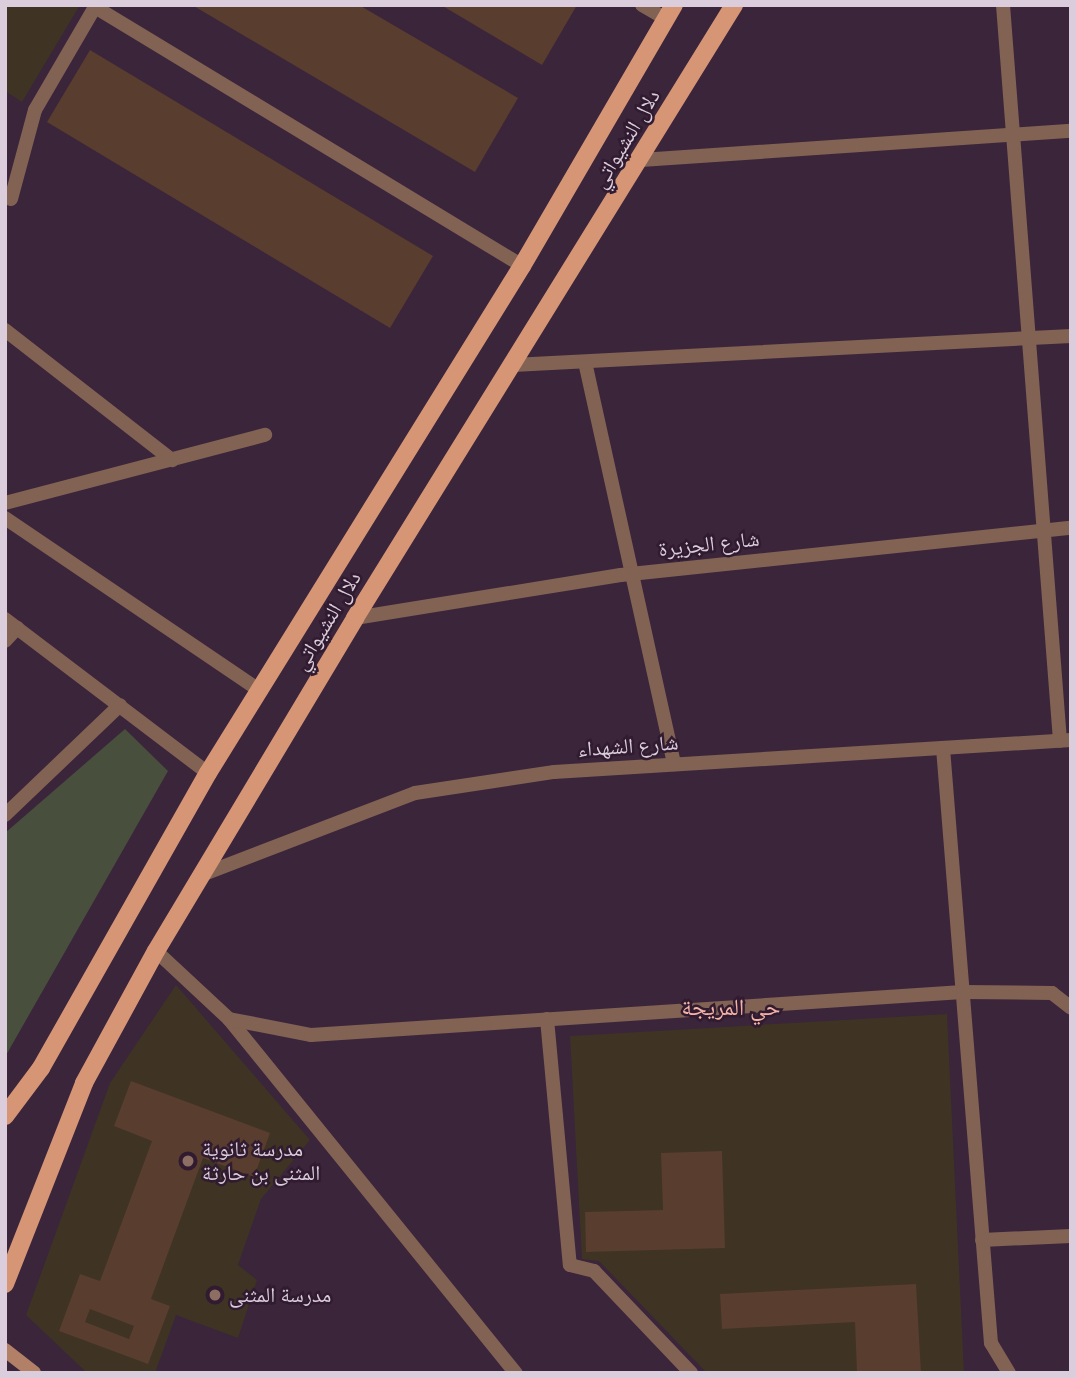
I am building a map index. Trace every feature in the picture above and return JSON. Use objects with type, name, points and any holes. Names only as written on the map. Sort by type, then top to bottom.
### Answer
[{"type":"main road","name":"دلال النشيواتي","points":[[5,1284],[84,1083],[156,951],[355,618],[641,160],[734,5]]},
{"type":"main road","points":[[5,1116],[41,1068],[208,773],[522,266],[670,12]]},
{"type":"main road","points":[[5,1350],[34,1373]]},
{"type":"street","points":[[642,5],[670,12]]},
{"type":"street","points":[[1003,5],[1044,529],[1065,740]]},
{"type":"street","points":[[11,199],[35,110],[95,6],[522,266]]},
{"type":"street","points":[[641,160],[1071,131]]},
{"type":"street","points":[[5,330],[172,460]]},
{"type":"street","points":[[513,365],[1071,336]]},
{"type":"street","points":[[585,362],[674,764]]},
{"type":"street","points":[[5,503],[265,435]]},
{"type":"street","points":[[5,517],[259,690]]},
{"type":"street","name":"شارع الجزيرة","points":[[355,618],[634,574],[1071,528]]},
{"type":"street","points":[[5,641],[11,624],[208,773]]},
{"type":"street","points":[[5,815],[120,705]]},
{"type":"street","name":"شارع الشهداء","points":[[204,874],[415,793],[554,772],[1065,740]]},
{"type":"street","points":[[943,748],[990,1343],[1009,1373]]},
{"type":"street","points":[[156,951],[229,1019],[516,1373]]},
{"type":"street","points":[[229,1019],[311,1035],[963,992],[1052,993],[1071,1008]]},
{"type":"street","points":[[547,1019],[570,1265],[594,1271],[691,1373]]},
{"type":"street","points":[[982,1240],[1071,1236]]},
{"type":"shaded area","points":[[5,5],[80,5],[22,102],[5,91]]},
{"type":"shaded area","name":"مدرسة ثانوية المثنى بن حارثة","points":[[176,985],[310,1140],[261,1199],[238,1265],[257,1280],[238,1338],[176,1315],[155,1373],[87,1373],[26,1315],[110,1083]]},
{"type":"shaded area","points":[[947,1014],[964,1373],[707,1373],[599,1261],[582,1259],[570,1036]]},
{"type":"green space","points":[[125,729],[168,771],[5,1057],[5,833]]},
{"type":"building","points":[[192,5],[359,5],[518,98],[475,172]]},
{"type":"building","points":[[441,5],[577,5],[542,65]]},
{"type":"building","points":[[90,50],[433,256],[390,328],[47,122]]},
{"type":"building","points":[[131,1081],[270,1133],[254,1177],[203,1158],[151,1299],[170,1306],[148,1364],[59,1331],[80,1274],[100,1281],[152,1141],[114,1126]],"holes":[[[90,1309],[134,1326],[129,1339],[85,1322]]]},
{"type":"building","points":[[722,1151],[725,1248],[586,1252],[585,1212],[663,1210],[661,1153]]},
{"type":"building","points":[[916,1284],[921,1373],[857,1373],[855,1322],[722,1329],[720,1294]]},
{"type":"place","name":"مدرسة ثانوية المثنى بن حارثة","points":[[188,1161]]},
{"type":"place","name":"مدرسة المثنى","points":[[215,1295]]},
{"type":"district","name":"حي المريجة","points":[[731,1008]]}]
